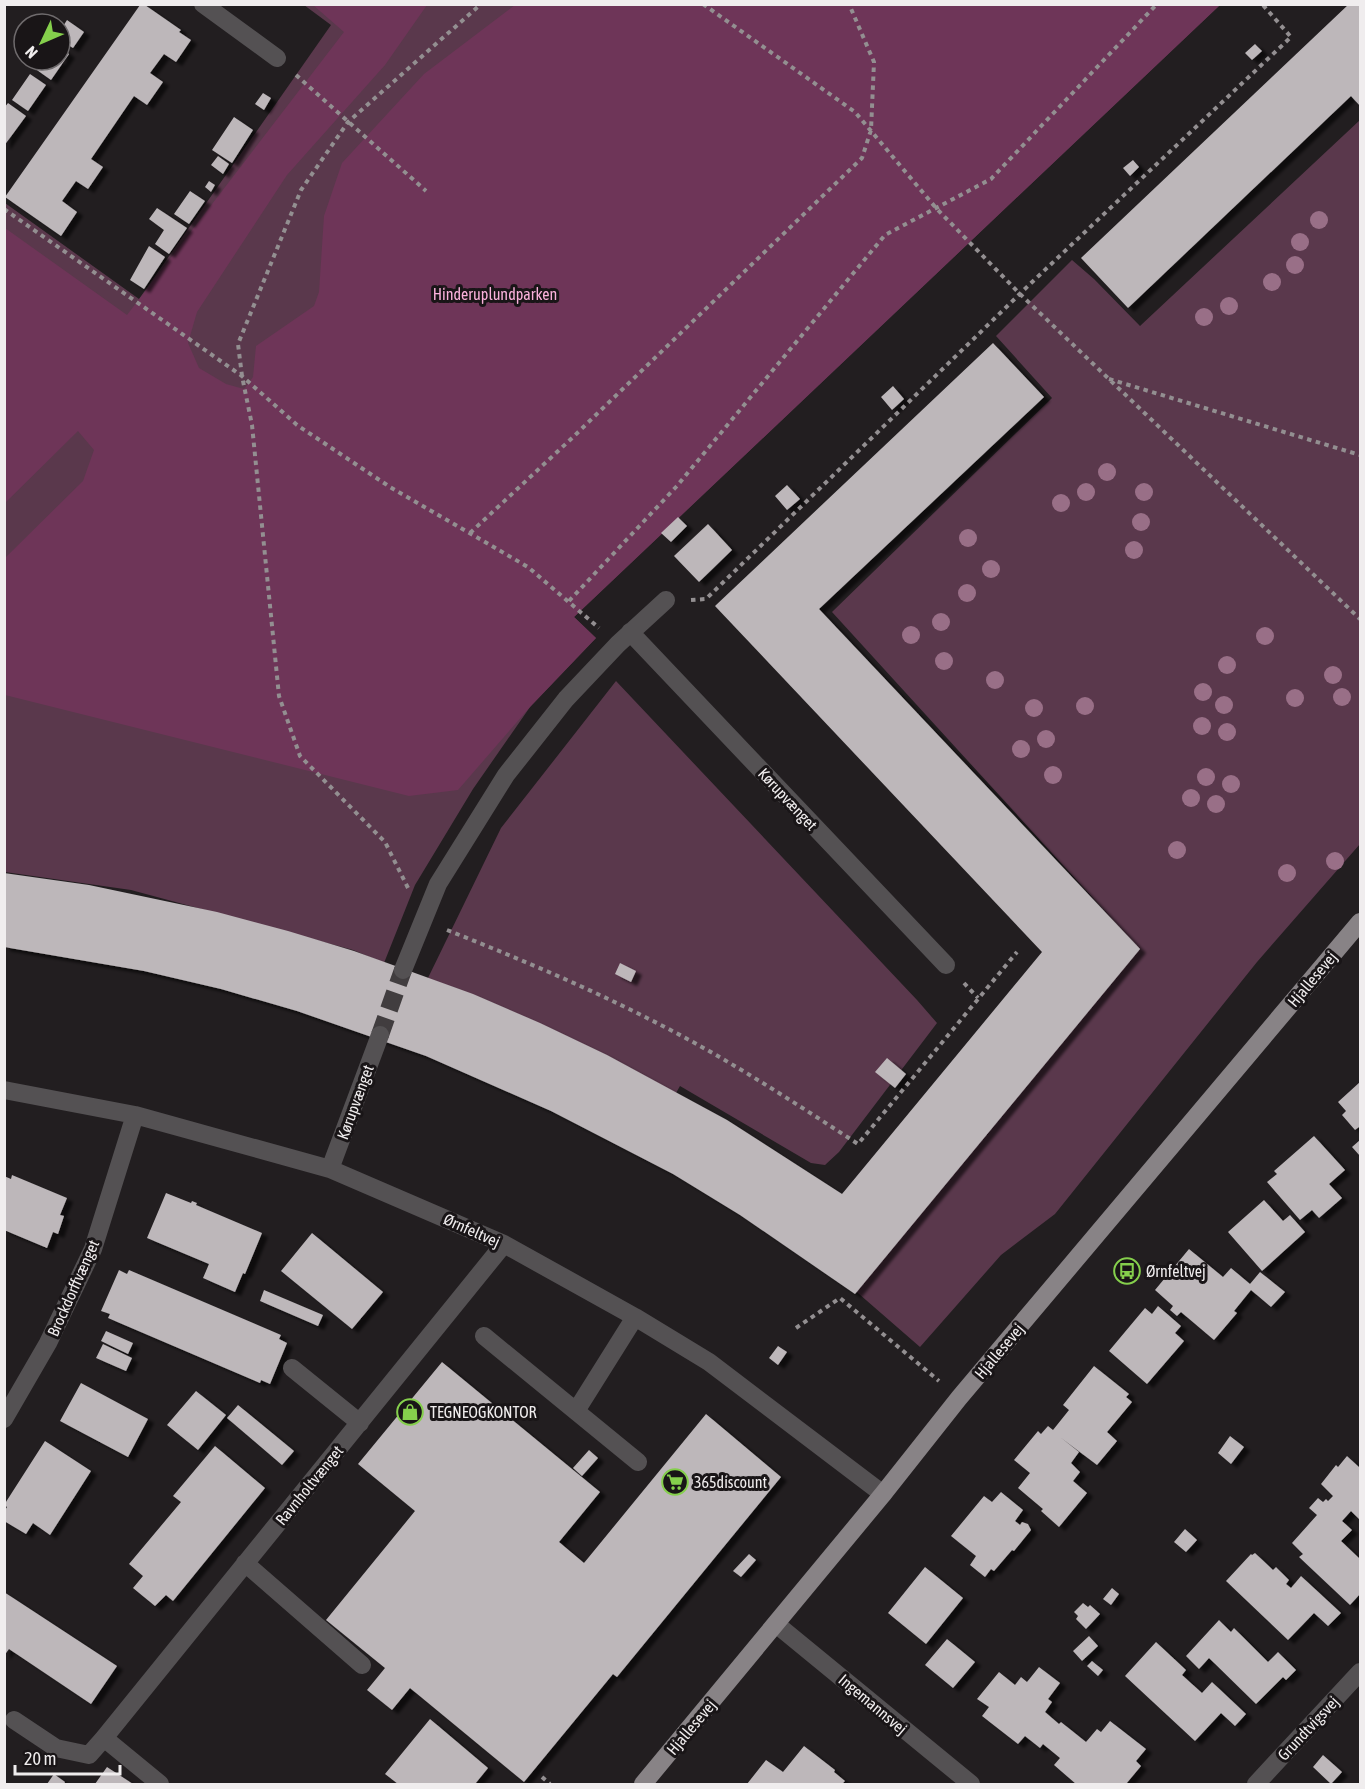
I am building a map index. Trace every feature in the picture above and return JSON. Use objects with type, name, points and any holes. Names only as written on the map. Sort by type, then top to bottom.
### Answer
[{"type":"main road","name":"Hjallesevej","points":[[642,1785],[960,1398],[1360,922]]},
{"type":"street","points":[[203,4],[277,58]]},
{"type":"street","points":[[403,970],[438,884],[506,775],[566,699],[624,638],[666,600]]},
{"type":"street","name":"Kørupvænget","points":[[624,638],[946,965]]},
{"type":"street","name":"Kørupvænget","points":[[330,1168],[380,1035]]},
{"type":"street","name":"Ørnfeltvej","points":[[4,1090],[135,1115],[330,1168],[504,1244],[635,1317],[709,1362],[883,1494]]},
{"type":"street","name":"Brockdorffvænget","points":[[4,1419],[48,1343],[93,1249],[135,1115]]},
{"type":"street","name":"Ravnholtvænget","points":[[14,1720],[56,1748],[90,1755],[504,1244]]},
{"type":"street","points":[[576,1411],[635,1317]]},
{"type":"street","points":[[484,1336],[638,1462]]},
{"type":"street","points":[[292,1368],[360,1423]]},
{"type":"street","points":[[245,1563],[362,1665]]},
{"type":"street","name":"Ingemannsvej","points":[[776,1624],[971,1785]]},
{"type":"street","name":"Grundtvigsvej","points":[[1256,1785],[1360,1672]]},
{"type":"street","points":[[109,1732],[160,1785]]},
{"type":"path","points":[[481,4],[348,122],[301,190],[238,344],[252,425],[279,696],[300,756],[385,842],[424,921],[538,966],[648,1018],[755,1077],[858,1144],[1017,952]]},
{"type":"path","points":[[703,4],[855,112],[936,208],[1020,294],[1360,619]]},
{"type":"path","points":[[470,533],[571,439],[862,158],[871,130],[874,62],[849,4]]},
{"type":"path","points":[[569,601],[675,487],[885,235],[991,179],[1157,4]]},
{"type":"path","points":[[666,600],[706,599],[1020,294],[1291,37],[1262,4]]},
{"type":"path","points":[[277,58],[426,191]]},
{"type":"path","points":[[4,208],[242,376],[297,425],[390,487],[528,567],[569,601],[624,638]]},
{"type":"path","points":[[1108,379],[1360,455]]},
{"type":"path","points":[[796,1328],[840,1298],[960,1398]]},
{"type":"path","points":[[542,1777],[550,1785]]},
{"type":"green space","name":"Hinderuplundparken","points":[[304,5],[1220,5],[574,617],[596,638],[530,707],[473,789],[415,885],[384,963],[353,950],[131,890],[5,872],[5,203],[139,299],[331,25]]},
{"type":"green space","name":"Hinderuplundparken","points":[[313,5],[427,5],[385,65],[287,175],[197,312],[188,343],[199,368],[226,384],[244,389],[253,377],[256,346],[314,306],[319,292],[324,216],[342,163],[424,74],[515,5],[1220,5],[574,617],[596,638],[530,707],[458,790],[409,796],[5,695],[5,558],[83,481],[94,450],[78,431],[5,503],[5,228],[127,315],[344,32]]},
{"type":"green space","points":[[1360,120],[1360,844],[1257,962],[1055,1214],[1001,1255],[920,1347],[851,1287],[1134,943],[832,612],[1052,398],[996,336],[1072,260],[1140,326]]},
{"type":"green space","points":[[616,681],[937,1023],[839,1152],[825,1165],[811,1163],[680,1086],[676,1093],[427,980],[501,828]]},
{"type":"building","points":[[1349,4],[1358,4],[1360,7],[1360,106],[1351,96],[1128,308],[1081,258]]},
{"type":"building","points":[[140,5],[145,5],[181,30],[179,32],[191,40],[176,62],[164,54],[150,73],[163,82],[147,105],[134,96],[91,159],[103,167],[88,189],[76,181],[62,201],[77,212],[61,236],[5,197]]},
{"type":"building","points":[[72,24],[84,32],[72,47]]},
{"type":"building","points":[[1255,44],[1262,51],[1252,60],[1245,53]]},
{"type":"building","points":[[40,72],[57,72],[51,80]]},
{"type":"building","points":[[30,74],[46,85],[28,111],[12,100]]},
{"type":"building","points":[[263,93],[271,98],[264,110],[255,104]]},
{"type":"building","points":[[8,103],[26,116],[4,146],[4,108]]},
{"type":"building","points":[[234,117],[253,130],[232,163],[212,150]]},
{"type":"building","points":[[218,156],[229,164],[223,174],[211,165]]},
{"type":"building","points":[[1133,160],[1139,167],[1130,176],[1123,168]]},
{"type":"building","points":[[209,181],[215,185],[211,192],[205,187]]},
{"type":"building","points":[[190,191],[205,201],[189,224],[174,214]]},
{"type":"building","points":[[157,208],[187,228],[169,254],[155,244],[164,230],[149,219]]},
{"type":"building","points":[[149,246],[165,257],[144,289],[130,280]]},
{"type":"building","points":[[993,343],[1044,397],[819,609],[1140,949],[855,1294],[740,1215],[673,1174],[551,1111],[426,1056],[297,1011],[221,989],[144,971],[4,947],[4,873],[89,885],[217,912],[288,931],[354,951],[473,994],[540,1023],[607,1055],[727,1120],[842,1194],[1042,952],[715,606]]},
{"type":"building","points":[[893,386],[904,399],[892,410],[881,397]]},
{"type":"building","points":[[787,485],[800,499],[787,510],[775,496]]},
{"type":"building","points":[[678,517],[687,526],[671,542],[661,533]]},
{"type":"building","points":[[708,524],[732,550],[699,582],[674,556]]},
{"type":"building","points":[[620,963],[636,971],[631,982],[615,974]]},
{"type":"building","points":[[887,1058],[906,1074],[895,1088],[875,1072]]},
{"type":"building","points":[[1360,1082],[1360,1128],[1355,1130],[1342,1115],[1346,1111],[1338,1102]]},
{"type":"building","points":[[1314,1136],[1345,1170],[1329,1184],[1342,1198],[1319,1218],[1312,1210],[1300,1220],[1267,1182],[1277,1174],[1274,1171]]},
{"type":"building","points":[[1360,1140],[1360,1156],[1352,1147]]},
{"type":"building","points":[[12,1175],[67,1198],[60,1215],[64,1216],[58,1234],[53,1232],[47,1248],[4,1230],[4,1176],[11,1179]]},
{"type":"building","points":[[166,1193],[191,1203],[192,1201],[197,1203],[196,1205],[262,1233],[235,1292],[203,1278],[209,1264],[147,1238]]},
{"type":"building","points":[[1264,1200],[1283,1221],[1290,1215],[1305,1232],[1262,1271],[1228,1232]]},
{"type":"building","points":[[312,1233],[383,1292],[352,1329],[281,1271]]},
{"type":"building","points":[[1189,1249],[1223,1277],[1231,1268],[1250,1284],[1260,1272],[1285,1292],[1271,1307],[1251,1290],[1234,1311],[1237,1313],[1214,1340],[1181,1312],[1177,1316],[1170,1310],[1173,1306],[1155,1290]]},
{"type":"building","points":[[119,1270],[127,1274],[129,1270],[281,1335],[279,1339],[287,1343],[270,1384],[261,1380],[260,1383],[108,1318],[110,1314],[101,1311]]},
{"type":"building","points":[[264,1290],[323,1315],[318,1326],[260,1301]]},
{"type":"building","points":[[1158,1306],[1181,1326],[1175,1333],[1184,1341],[1147,1384],[1109,1351],[1145,1308],[1152,1314]]},
{"type":"building","points":[[106,1331],[133,1343],[128,1354],[101,1341]]},
{"type":"building","points":[[103,1344],[132,1358],[126,1371],[96,1358]]},
{"type":"building","points":[[778,1346],[787,1352],[778,1365],[769,1358]]},
{"type":"building","points":[[442,1362],[600,1492],[559,1542],[584,1563],[706,1414],[781,1477],[617,1677],[613,1674],[524,1782],[410,1688],[392,1710],[367,1690],[385,1668],[326,1620],[415,1511],[358,1464]]},
{"type":"building","points":[[1094,1366],[1129,1394],[1126,1397],[1132,1402],[1107,1432],[1117,1441],[1097,1465],[1060,1437],[1079,1452],[1071,1463],[1080,1472],[1073,1481],[1087,1493],[1059,1527],[1041,1511],[1043,1509],[1018,1488],[1030,1473],[1014,1460],[1038,1431],[1041,1434],[1048,1426],[1053,1430],[1069,1410],[1063,1405]]},
{"type":"building","points":[[81,1383],[148,1419],[128,1457],[60,1421]]},
{"type":"building","points":[[196,1391],[226,1415],[198,1450],[167,1425]]},
{"type":"building","points":[[238,1405],[294,1451],[282,1465],[227,1418]]},
{"type":"building","points":[[1230,1436],[1244,1447],[1231,1464],[1218,1453]]},
{"type":"building","points":[[45,1441],[91,1471],[50,1535],[33,1523],[26,1534],[4,1521],[4,1512],[7,1507],[4,1505]]},
{"type":"building","points":[[215,1446],[265,1488],[173,1601],[166,1595],[155,1606],[133,1588],[143,1576],[129,1564],[181,1502],[173,1496]]},
{"type":"building","points":[[589,1450],[598,1458],[582,1476],[573,1468]]},
{"type":"building","points":[[1347,1456],[1360,1468],[1360,1520],[1351,1511],[1342,1521],[1352,1530],[1341,1541],[1360,1559],[1360,1594],[1350,1605],[1299,1557],[1303,1554],[1292,1543],[1317,1515],[1309,1508],[1318,1498],[1323,1502],[1333,1496],[1321,1484],[1336,1465],[1338,1467]]},
{"type":"building","points":[[1001,1492],[1023,1510],[1015,1521],[1020,1525],[1022,1522],[1028,1524],[1031,1530],[1014,1551],[1012,1550],[994,1571],[991,1569],[985,1577],[970,1565],[976,1556],[951,1536],[984,1496],[992,1502]]},
{"type":"building","points":[[1185,1529],[1197,1540],[1186,1552],[1174,1542]]},
{"type":"building","points":[[1255,1553],[1273,1570],[1276,1567],[1289,1580],[1286,1584],[1291,1588],[1301,1576],[1341,1613],[1328,1626],[1314,1613],[1288,1640],[1226,1581],[1251,1554]]},
{"type":"building","points":[[749,1554],[756,1560],[741,1577],[733,1571]]},
{"type":"building","points":[[925,1567],[963,1598],[926,1644],[888,1613]]},
{"type":"building","points":[[1112,1588],[1119,1594],[1111,1605],[1103,1599]]},
{"type":"building","points":[[4,1592],[117,1666],[91,1704],[9,1649],[4,1656]]},
{"type":"building","points":[[1083,1603],[1088,1607],[1090,1605],[1100,1614],[1086,1629],[1076,1619],[1078,1616],[1074,1612]]},
{"type":"building","points":[[1219,1620],[1231,1632],[1234,1628],[1268,1662],[1278,1652],[1296,1670],[1286,1680],[1283,1677],[1256,1704],[1209,1658],[1199,1669],[1186,1656]]},
{"type":"building","points":[[1089,1636],[1098,1646],[1082,1661],[1073,1651]]},
{"type":"building","points":[[947,1639],[975,1662],[953,1688],[925,1665]]},
{"type":"building","points":[[1156,1642],[1186,1670],[1182,1675],[1202,1693],[1212,1682],[1246,1714],[1235,1726],[1221,1713],[1195,1741],[1125,1676]]},
{"type":"building","points":[[1092,1661],[1103,1670],[1098,1676],[1087,1666]]},
{"type":"building","points":[[1039,1667],[1060,1683],[1048,1699],[1052,1702],[1045,1712],[1059,1724],[1061,1722],[1086,1742],[1097,1729],[1101,1732],[1110,1721],[1146,1749],[1136,1761],[1141,1766],[1126,1784],[1076,1784],[1054,1765],[1060,1758],[1043,1744],[1040,1748],[1025,1736],[1018,1744],[982,1716],[989,1707],[977,1699],[999,1672],[1015,1685],[1021,1677],[1027,1682]]},
{"type":"building","points":[[430,1719],[488,1768],[475,1784],[398,1784],[385,1774]]},
{"type":"building","points":[[804,1746],[835,1770],[834,1772],[845,1781],[842,1784],[747,1784],[766,1760],[783,1772]]},
{"type":"building","points":[[1323,1755],[1342,1772],[1331,1784],[1313,1767]]},
{"type":"building","points":[[107,1767],[133,1784],[95,1784]]},
{"type":"building","points":[[54,1774],[65,1782],[64,1784],[47,1784]]},
{"type":"tunnel","points":[[380,1035],[403,970]]},
{"type":"place","name":"Ørnfeltvej","points":[[1127,1271]]},
{"type":"place","name":"TEGNEOGKONTOR","points":[[410,1412]]},
{"type":"place","name":"365discount","points":[[675,1482]]}]
